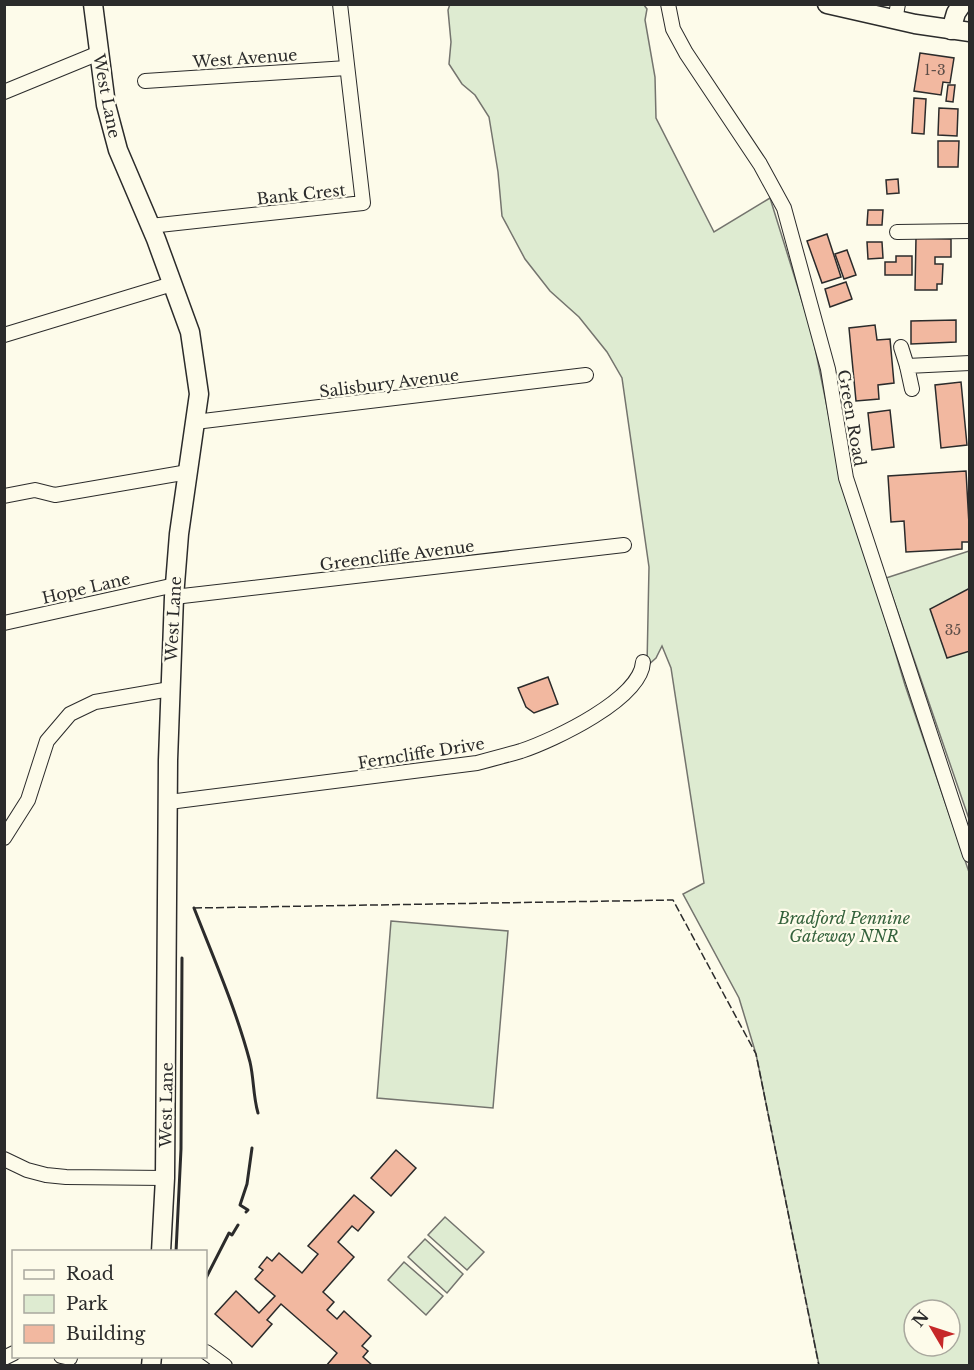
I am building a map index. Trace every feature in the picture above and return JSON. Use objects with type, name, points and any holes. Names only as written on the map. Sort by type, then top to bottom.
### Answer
[{"type":"street","name":"West Lane","points":[[93,4],[106,105],[118,150],[190,332],[199,394],[179,534],[174,591],[170,689],[165,1178],[160,1250]]},
{"type":"street","name":"Bank Crest","points":[[150,226],[363,203],[340,4]]},
{"type":"street","name":"Green Road","points":[[668,4],[674,30],[686,53],[759,164],[783,208],[828,369],[846,478],[969,855]]},
{"type":"street","points":[[827,4],[897,12],[960,31],[956,13],[962,4]]},
{"type":"street","points":[[4,92],[99,53]]},
{"type":"street","name":"West Avenue","points":[[146,81],[347,68]]},
{"type":"street","points":[[897,231],[969,231]]},
{"type":"street","points":[[4,334],[172,284]]},
{"type":"street","points":[[901,347],[912,389]]},
{"type":"street","points":[[907,366],[969,363]]},
{"type":"street","name":"Salisbury Avenue","points":[[195,422],[586,375]]},
{"type":"street","points":[[4,496],[35,490],[55,495],[188,472]]},
{"type":"street","name":"Greencliffe Avenue","points":[[174,591],[624,545]]},
{"type":"street","name":"Hope Lane","points":[[4,623],[174,591]]},
{"type":"street","name":"Ferncliffe Drive","points":[[169,802],[477,763],[522,750],[552,739],[608,707],[637,682],[643,671],[643,663]]},
{"type":"street","points":[[4,838],[28,800],[47,741],[70,714],[95,702],[170,689]]},
{"type":"street","points":[[4,1159],[27,1170],[46,1175],[165,1178]]},
{"type":"street","points":[[207,1353],[225,1365]]},
{"type":"green space","name":"Bradford Pennine Gateway NNR","points":[[450,4],[644,5],[647,9],[645,20],[655,77],[656,118],[714,232],[770,198],[812,333],[838,461],[905,685],[969,872],[969,1365],[819,1365],[756,1054],[739,998],[683,894],[704,883],[671,668],[662,646],[656,658],[647,666],[649,567],[622,378],[607,352],[579,317],[550,291],[525,259],[502,216],[489,117],[475,95],[462,84],[449,64],[451,42],[448,10]]},
{"type":"green space","points":[[969,551],[969,819],[886,578]]},
{"type":"green space","points":[[391,921],[508,931],[493,1108],[377,1098]]},
{"type":"green space","points":[[445,1217],[484,1252],[467,1270],[428,1235]]},
{"type":"green space","points":[[425,1239],[463,1274],[447,1293],[408,1257]]},
{"type":"green space","points":[[404,1262],[443,1296],[426,1315],[388,1280]]},
{"type":"building","points":[[920,53],[954,58],[950,83],[943,82],[941,95],[914,91]]},
{"type":"building","points":[[948,85],[955,85],[953,102],[946,101]]},
{"type":"building","points":[[914,98],[926,99],[924,134],[912,133]]},
{"type":"building","points":[[939,108],[958,109],[957,136],[938,135]]},
{"type":"building","points":[[938,141],[959,141],[958,167],[938,167]]},
{"type":"building","points":[[898,179],[899,193],[887,194],[886,180]]},
{"type":"building","points":[[868,210],[883,210],[882,225],[867,225]]},
{"type":"building","points":[[827,234],[841,277],[822,283],[807,241]]},
{"type":"building","points":[[916,238],[951,239],[951,257],[935,257],[935,264],[943,264],[942,284],[937,284],[937,290],[915,290]]},
{"type":"building","points":[[867,242],[882,242],[883,258],[868,259]]},
{"type":"building","points":[[847,250],[856,275],[844,279],[835,254]]},
{"type":"building","points":[[896,256],[912,256],[912,275],[885,275],[885,262],[896,262]]},
{"type":"building","points":[[846,282],[852,299],[830,307],[825,289]]},
{"type":"building","points":[[956,320],[956,342],[911,344],[911,321]]},
{"type":"building","points":[[875,325],[877,340],[890,339],[894,383],[878,385],[879,399],[856,401],[849,328]]},
{"type":"building","points":[[961,382],[967,445],[941,448],[935,385]]},
{"type":"building","points":[[890,410],[894,447],[872,450],[868,413]]},
{"type":"building","points":[[966,471],[970,542],[962,542],[962,549],[906,552],[904,521],[891,522],[888,476]]},
{"type":"building","points":[[970,588],[970,651],[947,658],[930,609]]},
{"type":"building","points":[[548,677],[558,704],[534,713],[526,707],[518,688]]},
{"type":"building","points":[[396,1150],[416,1168],[391,1196],[371,1178]]},
{"type":"building","points":[[354,1195],[374,1212],[358,1231],[352,1226],[338,1242],[354,1257],[323,1292],[334,1302],[327,1310],[337,1319],[344,1311],[371,1336],[362,1346],[368,1351],[363,1357],[373,1366],[326,1366],[337,1353],[281,1304],[267,1320],[272,1324],[252,1347],[215,1314],[236,1291],[259,1313],[275,1296],[255,1279],[263,1270],[259,1267],[267,1257],[272,1261],[279,1253],[302,1273],[318,1254],[308,1246]]},
{"type":"fence","points":[[194,908],[673,900],[756,1054],[819,1366]]},
{"type":"wall","points":[[194,908],[244,1042],[251,1068],[258,1113]]},
{"type":"wall","points":[[176,1250],[181,1149],[182,958]]},
{"type":"wall","points":[[246,1212],[248,1210],[240,1205],[247,1184],[252,1148]]},
{"type":"wall","points":[[207,1276],[229,1233],[232,1235],[238,1225]]}]
